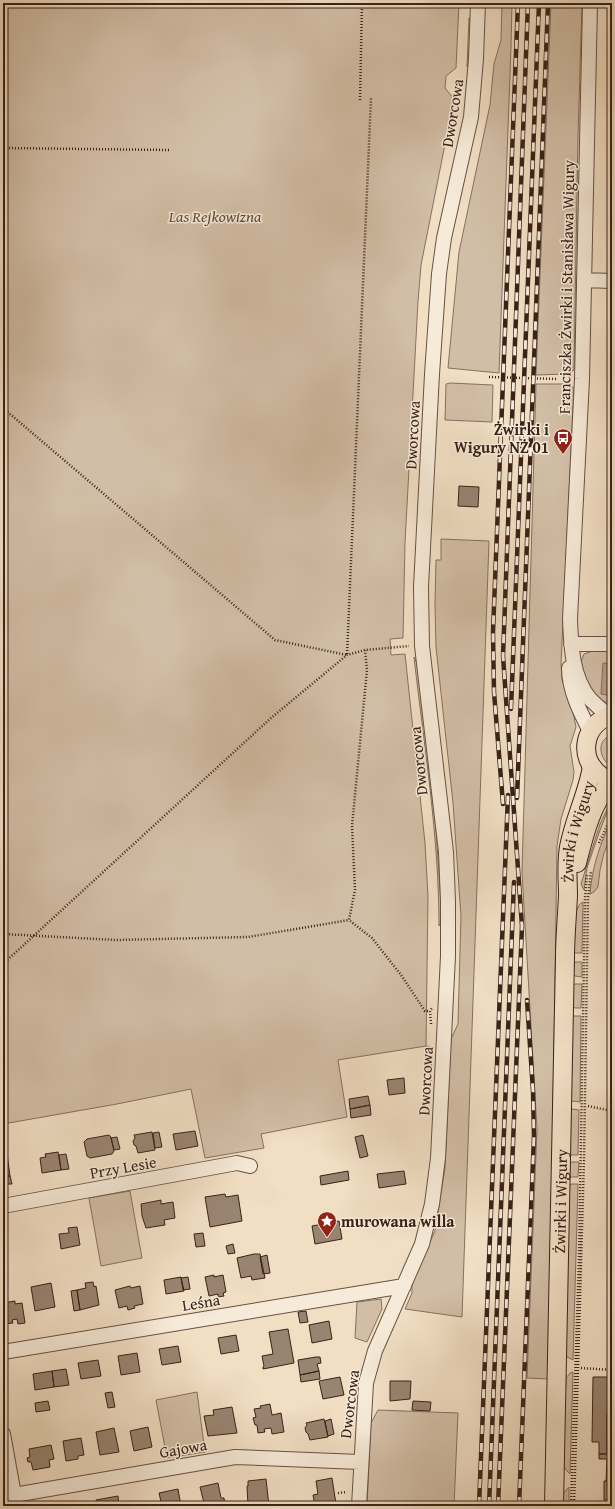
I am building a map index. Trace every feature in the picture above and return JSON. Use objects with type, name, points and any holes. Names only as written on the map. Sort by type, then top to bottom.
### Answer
[{"type":"main road","points":[[610,716],[598,722],[590,731],[586,749],[588,759],[592,767],[601,775],[612,780]]},
{"type":"main road","name":"Żwirki i Wigury","points":[[554,1506],[565,958],[568,896],[567,870],[569,847],[574,825],[590,781],[592,767]]},
{"type":"main road","name":"Żwirki i Wigury","points":[[568,896],[579,853],[593,812],[604,789],[612,780]]},
{"type":"street","name":"Dworcowa","points":[[359,1506],[360,1462],[368,1374],[375,1351],[422,1244],[436,1182],[442,1093],[448,956],[448,901],[446,852],[422,646],[421,587],[423,529],[439,274],[444,238],[471,117],[476,66],[478,3]]},
{"type":"street","name":"Franciszka Żwirki i Stanisława Wigury","points":[[571,644],[570,619],[582,379],[590,3]]},
{"type":"street","points":[[584,280],[612,281]]},
{"type":"street","points":[[571,644],[612,644]]},
{"type":"street","points":[[571,644],[575,667],[582,686],[590,698],[610,716]]},
{"type":"street","points":[[571,644],[569,664],[571,683],[577,703],[590,731]]},
{"type":"street","name":"Przy Lesie","points":[[3,1206],[237,1164],[250,1166]]},
{"type":"street","name":"Leśna","points":[[3,1352],[404,1286]]},
{"type":"street","points":[[6,1432],[15,1500]]},
{"type":"street","name":"Gajowa","points":[[15,1500],[235,1457],[360,1462]]},
{"type":"path","points":[[360,100],[362,3]]},
{"type":"path","points":[[346,655],[371,98]]},
{"type":"path","points":[[3,148],[170,150]]},
{"type":"path","points":[[489,377],[557,379]]},
{"type":"path","points":[[3,408],[275,640],[346,655]]},
{"type":"path","points":[[3,964],[271,718],[346,655],[365,650],[422,646]]},
{"type":"path","points":[[349,920],[355,890],[352,826],[367,670],[365,650]]},
{"type":"path","points":[[599,845],[612,814]]},
{"type":"path","points":[[571,1506],[579,1257],[585,898],[587,876],[590,869],[588,898],[582,1257],[574,1506]]},
{"type":"path","points":[[3,934],[116,940],[248,937],[349,920],[372,938],[401,975],[426,1011],[434,1012]]},
{"type":"path","points":[[588,1106],[612,1111]]},
{"type":"path","points":[[581,1368],[612,1370]]},
{"type":"path","points":[[3,1400],[6,1432]]},
{"type":"green space","name":"Las Rejkowizna","points":[[3,3],[459,3],[456,68],[446,76],[445,88],[454,99],[421,265],[405,543],[403,638],[390,639],[391,655],[405,654],[425,843],[428,896],[426,1046],[338,1060],[347,1117],[261,1134],[264,1148],[205,1158],[191,1089],[117,1104],[3,1124]]},
{"type":"green space","points":[[502,3],[512,3],[499,373],[448,368],[459,252],[490,105],[494,64],[501,40]]},
{"type":"green space","points":[[551,3],[582,3],[574,370],[567,374],[536,375]]},
{"type":"green space","points":[[469,18],[472,29],[472,43],[467,67]]},
{"type":"green space","points":[[446,384],[493,385],[492,422],[445,420]]},
{"type":"green space","points":[[536,384],[567,384],[574,388],[561,664],[562,680],[572,707],[576,727],[570,746],[574,772],[573,780],[561,819],[557,846],[549,1379],[527,1378],[537,1129],[522,872]]},
{"type":"green space","points":[[441,539],[489,541],[462,1317],[405,1309],[412,1293],[412,1281],[435,1231],[445,1168],[451,1039],[458,1024],[461,916],[453,803],[436,647],[436,560],[441,560]]},
{"type":"green space","points":[[595,650],[612,651],[612,704],[599,698],[590,689],[580,664],[584,654]]},
{"type":"green space","points":[[414,657],[418,665],[436,829],[442,919],[439,926],[434,825]]},
{"type":"green space","points":[[612,735],[612,759],[606,762],[603,758],[601,746],[604,740]]},
{"type":"green space","points":[[612,799],[587,868],[584,890],[581,884],[600,824]]},
{"type":"green space","points":[[612,818],[612,834],[604,853],[598,887],[590,894],[598,854]]},
{"type":"green space","points":[[583,902],[582,953],[575,953],[573,951],[575,916],[579,905]]},
{"type":"green space","points":[[575,962],[582,962],[582,977],[575,976],[572,973],[572,965]]},
{"type":"green space","points":[[575,984],[582,984],[581,1008],[575,1008],[571,1005],[572,986]]},
{"type":"green space","points":[[574,1016],[581,1016],[580,1102],[572,1101],[570,1099],[570,1019]]},
{"type":"green space","points":[[426,1046],[432,1047],[431,1087]]},
{"type":"green space","points":[[572,1109],[579,1110],[578,1155],[571,1155],[569,1151],[569,1112]]},
{"type":"green space","points":[[570,1162],[579,1162],[578,1177],[570,1177],[567,1173]]},
{"type":"green space","points":[[571,1184],[578,1184],[573,1360],[567,1357],[565,1350],[568,1188]]},
{"type":"green space","points":[[130,1191],[142,1258],[101,1266],[89,1198]]},
{"type":"green space","points":[[381,1299],[382,1309],[367,1342],[355,1338],[357,1302]]},
{"type":"green space","points":[[573,1372],[570,1474],[563,1465],[566,1378]]},
{"type":"green space","points":[[197,1392],[205,1452],[167,1458],[156,1400]]},
{"type":"green space","points":[[378,1410],[458,1413],[454,1506],[367,1506],[371,1423]]},
{"type":"green space","points":[[569,1487],[569,1506],[561,1506],[562,1495]]},
{"type":"shaded area","points":[[603,663],[612,664],[612,696],[601,694]]},
{"type":"building","points":[[459,486],[479,487],[478,507],[458,506]]},
{"type":"building","points":[[404,1078],[405,1093],[389,1095],[387,1080]]},
{"type":"building","points":[[368,1096],[370,1105],[350,1109],[349,1099]]},
{"type":"building","points":[[370,1105],[371,1115],[351,1118],[350,1109]]},
{"type":"building","points":[[195,1131],[198,1146],[176,1150],[173,1134]]},
{"type":"building","points":[[152,1132],[155,1150],[138,1153],[133,1141],[135,1138],[134,1135]]},
{"type":"building","points":[[159,1132],[162,1147],[155,1148],[153,1133]]},
{"type":"building","points":[[109,1135],[111,1137],[114,1151],[112,1154],[90,1158],[87,1156],[84,1142],[87,1139]]},
{"type":"building","points":[[363,1135],[368,1156],[360,1158],[355,1137]]},
{"type":"building","points":[[117,1137],[120,1149],[114,1150],[111,1138]]},
{"type":"building","points":[[58,1152],[61,1170],[42,1173],[40,1158],[46,1157],[45,1154]]},
{"type":"building","points":[[3,1154],[7,1154],[10,1176],[3,1177]]},
{"type":"building","points":[[66,1154],[69,1169],[61,1170],[59,1155]]},
{"type":"building","points":[[348,1171],[349,1180],[321,1185],[320,1176]]},
{"type":"building","points":[[404,1171],[406,1184],[379,1188],[377,1174]]},
{"type":"building","points":[[6,1176],[10,1176],[12,1184],[7,1184]]},
{"type":"building","points":[[225,1194],[226,1197],[238,1195],[242,1221],[210,1227],[205,1197]]},
{"type":"building","points":[[161,1200],[161,1204],[173,1202],[175,1218],[164,1220],[165,1225],[146,1228],[142,1216],[141,1204]]},
{"type":"building","points":[[339,1221],[342,1239],[315,1244],[312,1226]]},
{"type":"building","points":[[77,1227],[80,1245],[61,1249],[59,1234],[69,1233],[68,1228]]},
{"type":"building","points":[[203,1233],[205,1246],[196,1247],[194,1234]]},
{"type":"building","points":[[233,1244],[235,1253],[228,1254],[226,1246]]},
{"type":"building","points":[[260,1254],[265,1278],[252,1280],[251,1276],[241,1278],[237,1258]]},
{"type":"building","points":[[267,1255],[270,1273],[263,1274],[260,1257]]},
{"type":"building","points":[[214,1275],[214,1277],[223,1275],[226,1292],[223,1293],[224,1296],[218,1297],[218,1294],[209,1296],[205,1277]]},
{"type":"building","points":[[181,1277],[184,1291],[166,1294],[164,1280]]},
{"type":"building","points":[[188,1277],[190,1289],[183,1290],[181,1278]]},
{"type":"building","points":[[93,1282],[94,1287],[96,1286],[99,1305],[80,1310],[77,1290],[86,1288],[85,1283]]},
{"type":"building","points":[[51,1283],[55,1307],[35,1311],[31,1287]]},
{"type":"building","points":[[130,1286],[131,1288],[140,1286],[143,1304],[134,1306],[135,1308],[128,1310],[127,1306],[119,1308],[115,1290]]},
{"type":"building","points":[[77,1290],[80,1310],[74,1311],[71,1291]]},
{"type":"building","points":[[15,1301],[15,1304],[22,1303],[25,1323],[18,1324],[17,1319],[12,1320],[13,1323],[3,1324],[3,1303]]},
{"type":"building","points":[[306,1311],[308,1322],[300,1323],[298,1312]]},
{"type":"building","points":[[329,1321],[332,1339],[312,1343],[309,1325]]},
{"type":"building","points":[[288,1329],[294,1363],[263,1369],[264,1366],[262,1356],[273,1354],[269,1332]]},
{"type":"building","points":[[236,1335],[239,1351],[221,1354],[218,1338]]},
{"type":"building","points":[[178,1346],[181,1362],[162,1365],[159,1349]]},
{"type":"building","points":[[137,1353],[140,1372],[121,1375],[118,1356]]},
{"type":"building","points":[[320,1357],[321,1363],[317,1364],[319,1371],[300,1375],[298,1360]]},
{"type":"building","points":[[98,1360],[101,1376],[81,1379],[78,1363]]},
{"type":"building","points":[[66,1369],[69,1385],[54,1387],[52,1371]]},
{"type":"building","points":[[52,1371],[54,1387],[35,1390],[33,1374]]},
{"type":"building","points":[[319,1371],[320,1379],[301,1382],[300,1375]]},
{"type":"building","points":[[340,1377],[344,1395],[323,1399],[319,1381]]},
{"type":"building","points":[[593,1377],[612,1377],[612,1413],[607,1413],[607,1454],[599,1454],[599,1442],[592,1442]]},
{"type":"building","points":[[390,1381],[411,1381],[410,1399],[390,1401]]},
{"type":"building","points":[[112,1392],[115,1407],[108,1408],[105,1393]]},
{"type":"building","points":[[48,1401],[50,1410],[36,1412],[35,1403]]},
{"type":"building","points":[[413,1401],[431,1402],[430,1411],[412,1410]]},
{"type":"building","points":[[270,1404],[272,1415],[281,1413],[284,1432],[272,1434],[271,1428],[264,1429],[265,1432],[258,1433],[257,1425],[255,1425],[253,1418],[256,1417],[254,1409]]},
{"type":"building","points":[[232,1407],[237,1433],[208,1436],[204,1416],[214,1415],[213,1410]]},
{"type":"building","points":[[607,1413],[612,1413],[612,1481],[606,1481],[607,1459],[599,1459],[599,1454],[607,1454]]},
{"type":"building","points":[[324,1419],[328,1437],[310,1440],[305,1428],[307,1425],[306,1423]]},
{"type":"building","points":[[331,1419],[334,1434],[328,1436],[325,1421]]},
{"type":"building","points":[[148,1427],[152,1447],[134,1451],[130,1431]]},
{"type":"building","points":[[114,1428],[119,1452],[100,1455],[96,1432]]},
{"type":"building","points":[[81,1438],[84,1455],[78,1456],[78,1459],[66,1461],[63,1441]]},
{"type":"building","points":[[51,1445],[54,1459],[49,1460],[50,1467],[33,1470],[31,1462],[28,1462],[27,1458],[30,1457],[29,1449]]},
{"type":"building","points":[[332,1478],[336,1504],[315,1506],[313,1495],[318,1494],[316,1481]]},
{"type":"building","points":[[266,1479],[269,1506],[248,1506],[248,1481]]},
{"type":"building","points":[[604,1481],[612,1481],[612,1506],[606,1506],[606,1500],[604,1500]]},
{"type":"building","points":[[218,1483],[221,1498],[224,1498],[225,1506],[207,1506],[206,1503],[204,1503],[200,1487]]},
{"type":"building","points":[[178,1489],[181,1506],[162,1506],[159,1493]]},
{"type":"building","points":[[118,1496],[119,1504],[126,1502],[126,1506],[97,1506],[96,1500]]},
{"type":"railway","points":[[503,804],[494,692],[493,632],[518,3]]},
{"type":"railway","points":[[498,1506],[522,926],[503,656],[528,3]]},
{"type":"railway","points":[[511,709],[539,3]]},
{"type":"railway","points":[[517,798],[548,3]]},
{"type":"railway","points":[[479,1506],[508,795]]},
{"type":"railway","points":[[489,1506],[514,882]]},
{"type":"railway","points":[[519,1506],[534,1136],[533,1091],[527,1000]]},
{"type":"place","name":"Żwirki i Wigury NŻ 01","points":[[563,455]]},
{"type":"place","name":"murowana willa","points":[[327,1238]]}]
